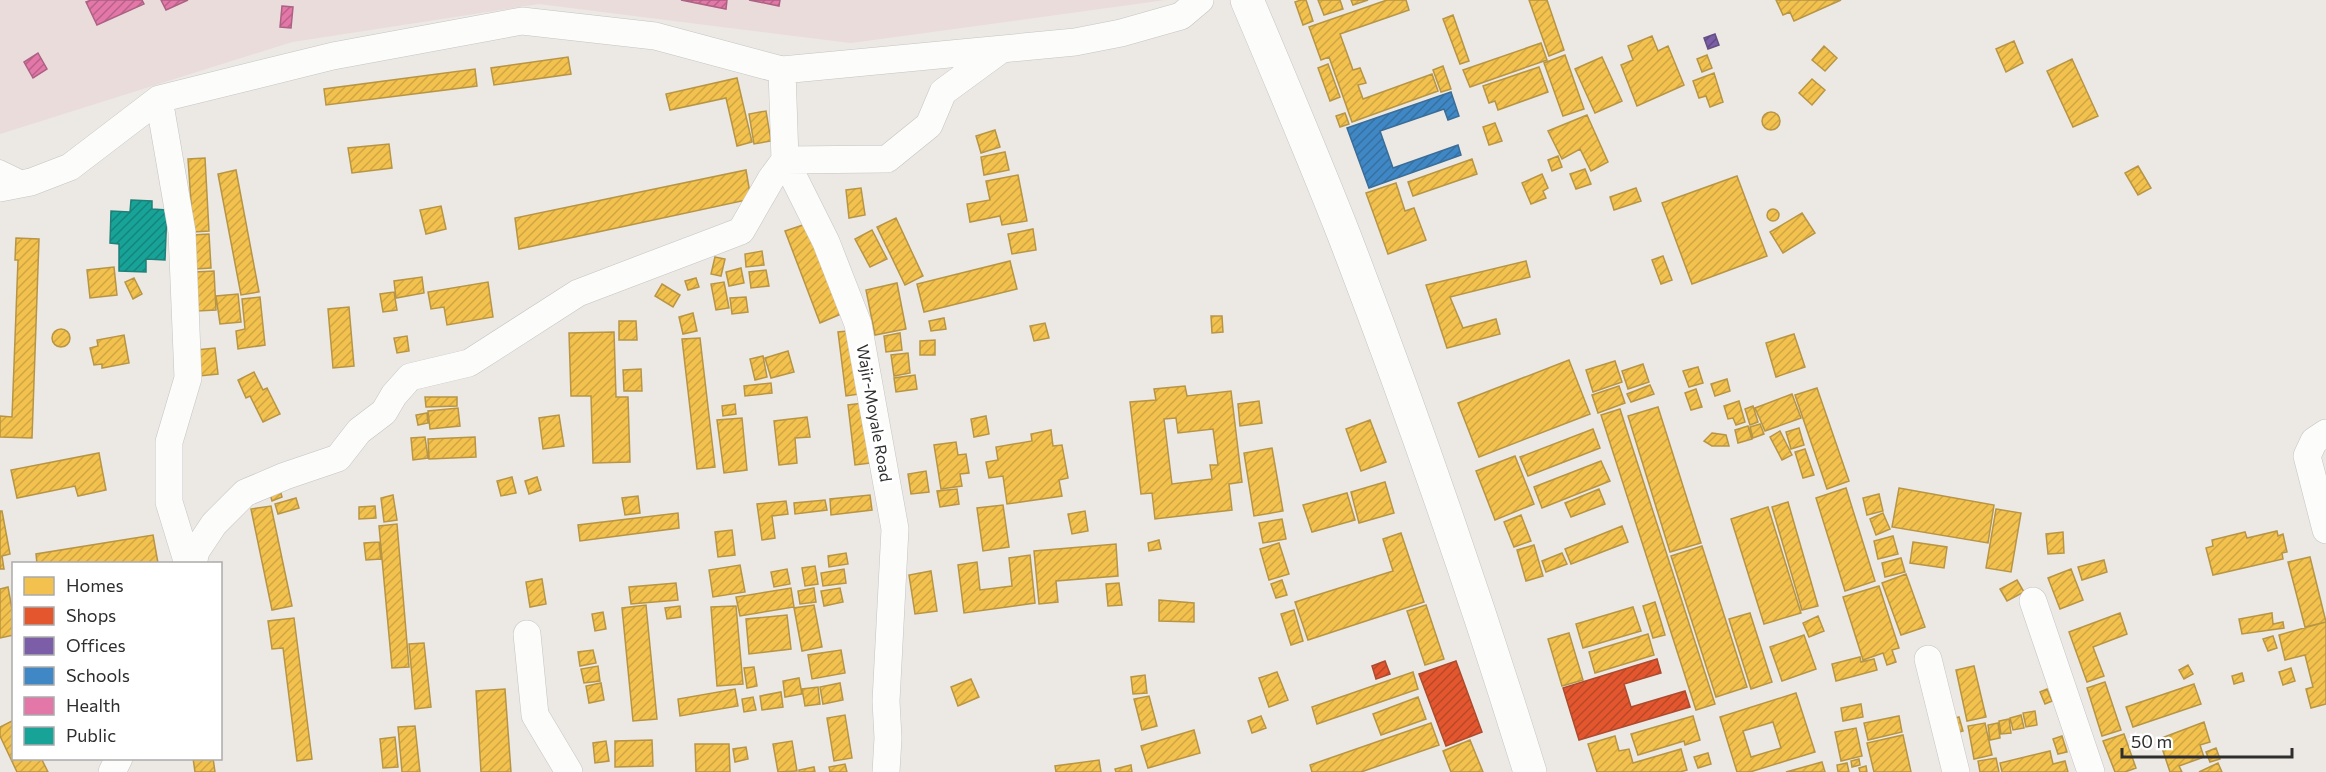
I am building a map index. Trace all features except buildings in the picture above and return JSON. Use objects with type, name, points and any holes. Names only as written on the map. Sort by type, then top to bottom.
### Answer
[{"type":"street","points":[[0,188],[31,182],[70,167],[159,99],[333,56],[522,21],[655,36],[782,70],[1075,42],[1120,33],[1181,16],[1200,0]]},
{"type":"street","points":[[1248,0],[1344,236],[1484,624],[1530,772]]},
{"type":"street","points":[[193,562],[195,551],[214,524],[245,493],[285,476],[338,458],[359,431],[384,411],[393,394],[410,377],[469,363],[578,293],[741,231],[771,179],[785,160],[887,159],[929,125],[943,92],[999,51]]},
{"type":"street","name":"Wajir-Moyale Road","points":[[782,70],[785,160],[826,242],[858,324],[896,529],[886,701],[888,738],[886,772]]},
{"type":"street","points":[[159,99],[182,232],[188,378],[169,442],[169,502],[187,562]]},
{"type":"street","points":[[2326,433],[2314,441],[2307,456],[2326,530]]},
{"type":"street","points":[[2033,601],[2091,772]]},
{"type":"street","points":[[527,634],[535,715],[569,772]]},
{"type":"street","points":[[1928,659],[1956,772]]},
{"type":"lane","points":[[0,166],[31,182]]},
{"type":"shaded area","points":[[0,0],[1165,0],[851,43],[539,4],[292,42],[0,134]]}]
